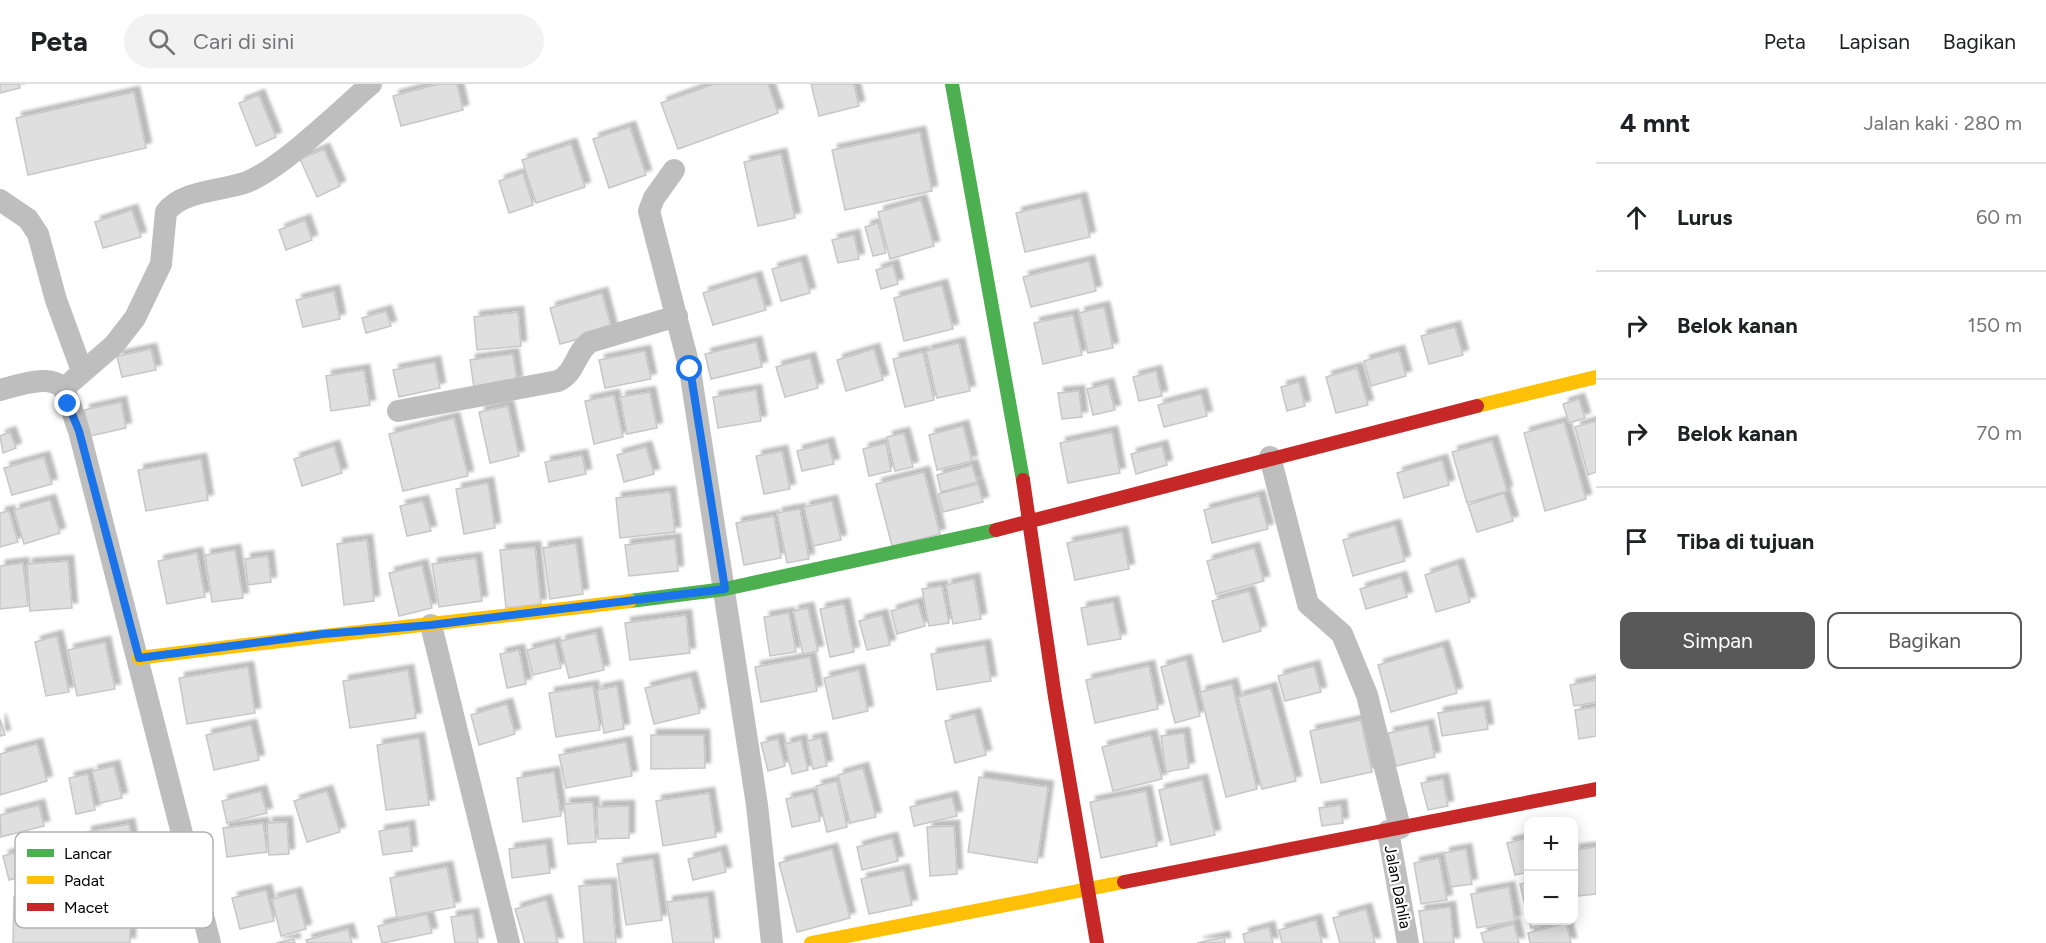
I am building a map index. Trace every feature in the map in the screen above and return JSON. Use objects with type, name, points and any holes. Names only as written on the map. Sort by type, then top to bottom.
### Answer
[{"type":"street","points":[[63,389],[114,345],[135,318],[161,264],[166,212],[170,207],[191,197],[249,182],[274,165],[371,84]]},
{"type":"street","points":[[952,84],[1031,522],[1054,697],[1097,943]]},
{"type":"street","points":[[674,170],[654,198],[649,212],[690,369],[756,805],[772,943]]},
{"type":"street","points":[[0,200],[28,219],[38,234],[56,300],[82,371]]},
{"type":"street","points":[[398,411],[558,381],[566,378],[584,346],[590,342],[677,316]]},
{"type":"street","points":[[139,658],[323,634],[431,625],[725,589],[1031,522],[1270,457],[1596,377]]},
{"type":"street","points":[[0,390],[33,382],[55,384],[63,389],[79,431],[182,832]]},
{"type":"street","name":"Jalan Dahlia","points":[[1270,457],[1308,604],[1342,634],[1367,695],[1394,829],[1408,943]]},
{"type":"street","points":[[431,625],[509,943]]},
{"type":"street","points":[[811,943],[1596,789]]},
{"type":"street","points":[[206,928],[210,943]]},
{"type":"building","points":[[0,84],[19,84],[20,88],[0,93]]},
{"type":"building","points":[[439,84],[457,84],[463,110],[401,126],[393,96]]},
{"type":"building","points":[[714,84],[768,84],[778,113],[678,149],[661,103]]},
{"type":"building","points":[[811,84],[854,84],[859,106],[819,116]]},
{"type":"building","points":[[134,92],[146,148],[28,175],[16,118]]},
{"type":"building","points":[[259,95],[276,137],[256,146],[239,103]]},
{"type":"building","points":[[630,127],[646,175],[609,188],[593,139]]},
{"type":"building","points":[[920,132],[932,191],[845,210],[832,150]]},
{"type":"building","points":[[571,144],[585,187],[536,203],[522,160]]},
{"type":"building","points":[[324,149],[340,186],[317,197],[300,159]]},
{"type":"building","points":[[781,154],[795,218],[758,226],[744,162]]},
{"type":"building","points":[[523,173],[533,205],[509,213],[499,181]]},
{"type":"building","points":[[1081,198],[1090,237],[1025,252],[1016,213]]},
{"type":"building","points":[[921,200],[934,246],[890,259],[878,212]]},
{"type":"building","points":[[132,210],[141,237],[103,248],[95,222]]},
{"type":"building","points":[[305,220],[312,240],[286,250],[279,230]]},
{"type":"building","points":[[878,223],[886,253],[873,256],[865,227]]},
{"type":"building","points":[[854,235],[859,259],[838,263],[832,240]]},
{"type":"building","points":[[801,261],[810,293],[781,301],[772,269]]},
{"type":"building","points":[[1089,261],[1096,291],[1031,307],[1023,277]]},
{"type":"building","points":[[893,265],[898,284],[881,289],[876,270]]},
{"type":"building","points":[[756,277],[766,310],[713,325],[703,293]]},
{"type":"building","points":[[942,285],[953,329],[904,341],[894,298]]},
{"type":"building","points":[[334,291],[340,319],[303,327],[296,300]]},
{"type":"building","points":[[602,293],[612,330],[560,344],[550,308]]},
{"type":"building","points":[[1104,307],[1113,348],[1088,353],[1079,313]]},
{"type":"building","points":[[386,311],[391,326],[366,333],[362,318]]},
{"type":"building","points":[[518,312],[521,346],[477,350],[474,317]]},
{"type":"building","points":[[1073,315],[1082,355],[1043,364],[1034,323]]},
{"type":"building","points":[[1455,327],[1463,355],[1429,364],[1421,336]]},
{"type":"building","points":[[756,342],[762,367],[711,379],[705,354]]},
{"type":"building","points":[[959,343],[970,391],[937,398],[926,351]]},
{"type":"building","points":[[151,349],[156,370],[122,377],[117,356]]},
{"type":"building","points":[[874,349],[883,380],[846,391],[837,360]]},
{"type":"building","points":[[645,351],[651,379],[605,388],[599,360]]},
{"type":"building","points":[[1399,351],[1406,376],[1371,386],[1364,361]]},
{"type":"building","points":[[923,352],[934,400],[905,407],[893,359]]},
{"type":"building","points":[[513,354],[517,382],[474,388],[470,360]]},
{"type":"building","points":[[810,358],[818,388],[785,397],[776,367]]},
{"type":"building","points":[[435,362],[440,388],[399,397],[393,370]]},
{"type":"building","points":[[1357,368],[1368,405],[1336,413],[1326,377]]},
{"type":"building","points":[[364,370],[370,405],[331,411],[326,376]]},
{"type":"building","points":[[1156,371],[1162,396],[1139,401],[1133,377]]},
{"type":"building","points":[[1299,382],[1305,406],[1287,411],[1281,387]]},
{"type":"building","points":[[1108,384],[1115,410],[1093,415],[1087,389]]},
{"type":"building","points":[[756,390],[761,421],[718,428],[713,397]]},
{"type":"building","points":[[1079,391],[1082,417],[1062,419],[1058,393]]},
{"type":"building","points":[[650,392],[657,428],[627,434],[620,397]]},
{"type":"building","points":[[1201,394],[1207,416],[1164,427],[1158,405]]},
{"type":"building","points":[[614,395],[623,437],[594,444],[585,401]]},
{"type":"building","points":[[1579,399],[1585,418],[1569,423],[1563,404]]},
{"type":"building","points":[[121,402],[126,428],[90,436],[84,410]]},
{"type":"building","points":[[508,406],[519,456],[490,463],[479,412]]},
{"type":"building","points":[[454,418],[468,476],[403,491],[389,434]]},
{"type":"building","points":[[1596,421],[1596,472],[1588,475],[1575,427]]},
{"type":"building","points":[[1564,422],[1586,499],[1545,511],[1524,433]]},
{"type":"building","points":[[963,426],[972,461],[937,470],[929,435]]},
{"type":"building","points":[[10,432],[16,448],[3,453],[0,436]]},
{"type":"building","points":[[1112,432],[1120,473],[1068,483],[1060,443]]},
{"type":"building","points":[[904,433],[913,467],[895,471],[887,437]]},
{"type":"building","points":[[1492,441],[1507,491],[1467,503],[1452,452]]},
{"type":"building","points":[[828,443],[834,464],[802,471],[797,451]]},
{"type":"building","points":[[886,443],[891,471],[869,476],[863,449]]},
{"type":"building","points":[[334,446],[342,473],[302,486],[294,459]]},
{"type":"building","points":[[1162,446],[1167,465],[1136,474],[1131,454]]},
{"type":"building","points":[[646,447],[654,474],[624,482],[617,455]]},
{"type":"building","points":[[782,451],[790,489],[764,494],[756,456]]},
{"type":"building","points":[[582,455],[586,474],[549,482],[545,462]]},
{"type":"building","points":[[44,457],[52,484],[12,495],[4,468]]},
{"type":"building","points":[[201,459],[208,500],[146,511],[138,470]]},
{"type":"building","points":[[1442,460],[1449,485],[1404,498],[1397,473]]},
{"type":"building","points":[[972,465],[977,482],[941,492],[937,475]]},
{"type":"building","points":[[924,472],[940,534],[892,546],[876,484]]},
{"type":"building","points":[[488,483],[495,528],[464,534],[456,489]]},
{"type":"building","points":[[978,484],[983,502],[943,512],[938,494]]},
{"type":"building","points":[[670,492],[675,532],[620,538],[616,498]]},
{"type":"building","points":[[1504,493],[1513,521],[1477,532],[1468,505]]},
{"type":"building","points":[[1259,496],[1268,529],[1212,543],[1204,510]]},
{"type":"building","points":[[50,500],[60,533],[24,544],[14,510]]},
{"type":"building","points":[[423,501],[431,531],[407,536],[400,506]]},
{"type":"building","points":[[832,501],[841,540],[813,546],[804,507]]},
{"type":"building","points":[[800,509],[809,559],[787,563],[777,513]]},
{"type":"building","points":[[9,511],[18,542],[0,547],[0,513]]},
{"type":"building","points":[[774,516],[781,558],[744,565],[736,523]]},
{"type":"building","points":[[1395,525],[1405,561],[1353,576],[1343,540]]},
{"type":"building","points":[[1122,532],[1129,569],[1075,580],[1067,543]]},
{"type":"building","points":[[675,539],[678,571],[629,576],[625,545]]},
{"type":"building","points":[[367,540],[374,601],[344,605],[337,544]]},
{"type":"building","points":[[576,543],[583,594],[550,599],[543,548]]},
{"type":"building","points":[[535,547],[541,604],[506,608],[500,550]]},
{"type":"building","points":[[1254,548],[1264,581],[1216,594],[1207,561]]},
{"type":"building","points":[[235,550],[243,598],[212,602],[205,555]]},
{"type":"building","points":[[197,553],[205,597],[167,604],[158,561]]},
{"type":"building","points":[[268,556],[271,582],[248,585],[245,559]]},
{"type":"building","points":[[476,558],[482,601],[439,607],[432,564]]},
{"type":"building","points":[[68,561],[72,608],[30,611],[27,564]]},
{"type":"building","points":[[23,563],[28,606],[0,609],[0,566]]},
{"type":"building","points":[[1458,564],[1470,602],[1436,612],[1425,575]]},
{"type":"building","points":[[422,565],[432,608],[399,616],[389,573]]},
{"type":"building","points":[[1401,577],[1407,597],[1366,609],[1360,589]]},
{"type":"building","points":[[974,579],[981,619],[953,624],[946,585]]},
{"type":"building","points":[[942,586],[949,623],[929,626],[922,589]]},
{"type":"building","points":[[1249,591],[1261,631],[1223,642],[1212,601]]},
{"type":"building","points":[[1113,602],[1121,639],[1088,645],[1081,608]]},
{"type":"building","points":[[918,603],[925,626],[897,634],[891,611]]},
{"type":"building","points":[[844,604],[854,652],[830,657],[820,609]]},
{"type":"building","points":[[808,608],[818,651],[803,654],[793,611]]},
{"type":"building","points":[[789,613],[796,652],[770,656],[764,617]]},
{"type":"building","points":[[686,615],[690,653],[630,660],[625,623]]},
{"type":"building","points":[[882,615],[890,645],[867,650],[859,621]]},
{"type":"building","points":[[596,633],[604,670],[569,678],[560,641]]},
{"type":"building","points":[[57,636],[69,692],[46,696],[35,642]]},
{"type":"building","points":[[105,642],[115,689],[77,696],[68,650]]},
{"type":"building","points":[[555,643],[561,668],[533,675],[527,650]]},
{"type":"building","points":[[985,645],[991,681],[937,690],[931,654]]},
{"type":"building","points":[[1443,646],[1457,693],[1391,712],[1378,665]]},
{"type":"building","points":[[519,650],[526,684],[507,688],[500,654]]},
{"type":"building","points":[[810,657],[817,691],[761,702],[755,667]]},
{"type":"building","points":[[1186,660],[1200,716],[1175,723],[1161,667]]},
{"type":"building","points":[[1149,666],[1158,709],[1095,723],[1086,680]]},
{"type":"building","points":[[1314,666],[1321,692],[1285,701],[1278,676]]},
{"type":"building","points":[[248,667],[255,713],[187,724],[179,678]]},
{"type":"building","points":[[408,670],[416,718],[350,728],[343,681]]},
{"type":"building","points":[[859,670],[868,711],[833,719],[824,678]]},
{"type":"building","points":[[691,677],[700,713],[654,724],[645,688]]},
{"type":"building","points":[[1596,680],[1596,702],[1574,706],[1570,685]]},
{"type":"building","points":[[1232,684],[1257,789],[1226,797],[1200,692]]},
{"type":"building","points":[[593,686],[600,730],[556,737],[549,693]]},
{"type":"building","points":[[617,686],[624,729],[604,733],[597,690]]},
{"type":"building","points":[[1271,688],[1296,781],[1262,789],[1238,697]]},
{"type":"building","points":[[507,704],[515,734],[479,745],[471,715]]},
{"type":"building","points":[[1484,706],[1488,729],[1442,736],[1438,713]]},
{"type":"building","points":[[1596,707],[1596,736],[1579,739],[1575,710]]},
{"type":"building","points":[[975,714],[986,755],[955,763],[945,721]]},
{"type":"building","points":[[0,719],[5,735],[0,736]]},
{"type":"building","points":[[1361,720],[1372,772],[1321,783],[1310,731]]},
{"type":"building","points":[[251,725],[259,760],[214,770],[206,735]]},
{"type":"building","points":[[1428,725],[1435,757],[1396,766],[1388,733]]},
{"type":"building","points":[[1184,733],[1189,768],[1166,772],[1161,736]]},
{"type":"building","points":[[651,735],[704,735],[705,768],[651,769]]},
{"type":"building","points":[[1151,735],[1162,779],[1113,791],[1102,747]]},
{"type":"building","points":[[419,738],[429,805],[386,810],[377,745]]},
{"type":"building","points":[[821,738],[827,766],[813,769],[807,741]]},
{"type":"building","points":[[778,739],[785,766],[768,771],[761,743]]},
{"type":"building","points":[[801,740],[808,770],[792,774],[785,744]]},
{"type":"building","points":[[626,742],[632,776],[566,788],[559,755]]},
{"type":"building","points":[[37,744],[47,781],[0,795],[0,754]]},
{"type":"building","points":[[114,766],[122,798],[100,803],[92,771]]},
{"type":"building","points":[[863,768],[876,817],[850,823],[838,775]]},
{"type":"building","points":[[554,772],[561,816],[523,822],[517,778]]},
{"type":"building","points":[[88,774],[95,810],[76,814],[69,778]]},
{"type":"building","points":[[979,777],[1048,787],[1037,863],[968,852]]},
{"type":"building","points":[[1443,779],[1448,806],[1428,810],[1421,783]]},
{"type":"building","points":[[1202,780],[1215,835],[1171,845],[1159,790]]},
{"type":"building","points":[[837,781],[847,827],[827,832],[816,786]]},
{"type":"building","points":[[261,791],[267,813],[227,823],[222,801]]},
{"type":"building","points":[[327,791],[340,832],[307,842],[294,801]]},
{"type":"building","points":[[1146,791],[1157,846],[1101,858],[1090,802]]},
{"type":"building","points":[[709,793],[716,837],[663,846],[656,801]]},
{"type":"building","points":[[813,793],[820,821],[792,827],[786,799]]},
{"type":"building","points":[[952,797],[957,816],[914,826],[910,807]]},
{"type":"building","points":[[593,802],[596,842],[568,844],[564,804]]},
{"type":"building","points":[[39,805],[44,826],[1,837],[0,815]]},
{"type":"building","points":[[1341,805],[1343,823],[1322,826],[1319,808]]},
{"type":"building","points":[[629,806],[629,838],[598,839],[597,807]]},
{"type":"building","points":[[287,822],[289,854],[269,855],[267,823]]},
{"type":"building","points":[[263,823],[267,852],[227,857],[223,828]]},
{"type":"building","points":[[129,824],[131,832],[86,832]]},
{"type":"building","points":[[409,826],[412,851],[383,855],[379,831]]},
{"type":"building","points":[[954,826],[957,874],[930,876],[927,827]]},
{"type":"building","points":[[892,838],[898,861],[862,870],[857,847]]},
{"type":"building","points":[[1524,839],[1524,873],[1515,875],[1507,843]]},
{"type":"building","points":[[546,844],[550,873],[512,878],[509,849]]},
{"type":"building","points":[[1596,847],[1596,894],[1578,896],[1578,849]]},
{"type":"building","points":[[832,849],[850,918],[797,932],[779,863]]},
{"type":"building","points":[[1466,849],[1472,884],[1451,887],[1444,853]]},
{"type":"building","points":[[721,851],[726,872],[693,880],[688,859]]},
{"type":"building","points":[[15,853],[15,878],[9,880],[3,856]]},
{"type":"building","points":[[1439,858],[1447,900],[1421,904],[1414,863]]},
{"type":"building","points":[[653,859],[662,920],[626,925],[617,864]]},
{"type":"building","points":[[447,867],[455,907],[397,918],[390,878]]},
{"type":"building","points":[[904,870],[912,905],[869,914],[861,879]]},
{"type":"building","points":[[1524,883],[1524,901],[1520,884]]},
{"type":"building","points":[[611,884],[616,943],[584,943],[579,886]]},
{"type":"building","points":[[1509,887],[1515,921],[1477,928],[1471,894]]},
{"type":"building","points":[[266,890],[274,921],[240,929],[232,898]]},
{"type":"building","points":[[296,893],[306,929],[281,936],[272,899]]},
{"type":"building","points":[[14,897],[15,928],[130,928],[130,943],[13,943]]},
{"type":"building","points":[[708,897],[714,943],[673,943],[667,902]]},
{"type":"building","points":[[546,900],[558,943],[525,943],[515,909]]},
{"type":"building","points":[[1450,907],[1454,943],[1424,943],[1419,911]]},
{"type":"building","points":[[1366,909],[1375,943],[1340,943],[1333,918]]},
{"type":"building","points":[[427,914],[432,933],[382,943],[378,926]]},
{"type":"building","points":[[473,914],[478,943],[455,943],[451,917]]},
{"type":"building","points":[[1316,920],[1322,943],[1282,943],[1279,930]]},
{"type":"building","points":[[1514,924],[1519,943],[1484,943],[1481,933]]},
{"type":"building","points":[[1566,925],[1571,943],[1530,943],[1528,933]]},
{"type":"building","points":[[1269,927],[1273,943],[1245,943],[1243,934]]},
{"type":"building","points":[[348,929],[352,943],[307,943],[306,940]]},
{"type":"building","points":[[1224,937],[1225,943],[1197,943]]},
{"type":"building","points":[[294,939],[295,943],[276,943]]},
{"type":"traffic: fast","points":[[952,84],[1023,480]]},
{"type":"traffic: fast","points":[[630,601],[725,589],[996,530]]},
{"type":"traffic: slow","points":[[1477,406],[1596,377]]},
{"type":"traffic: slow","points":[[139,658],[630,601]]},
{"type":"traffic: slow","points":[[811,943],[1124,882]]},
{"type":"traffic: jam","points":[[996,530],[1477,406]]},
{"type":"traffic: jam","points":[[1023,480],[1055,697],[1097,943]]},
{"type":"traffic: jam","points":[[1124,882],[1596,789]]},
{"type":"route","points":[[68,404],[79,431],[139,658],[323,634],[431,625],[725,589],[690,369]]}]
